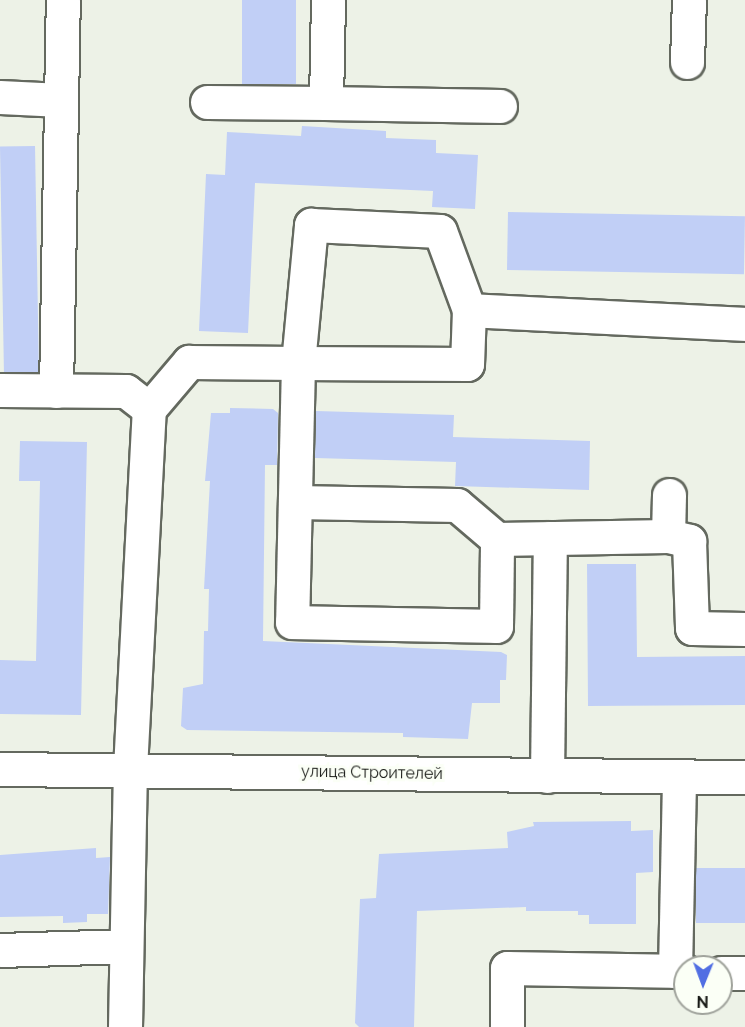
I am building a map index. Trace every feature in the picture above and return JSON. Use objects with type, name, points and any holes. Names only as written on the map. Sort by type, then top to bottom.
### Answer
[{"type":"street","points":[[56,391],[63,0]]},
{"type":"street","points":[[326,103],[328,0]]},
{"type":"street","points":[[687,62],[690,0]]},
{"type":"street","points":[[0,97],[61,100]]},
{"type":"street","points":[[207,102],[500,106]]},
{"type":"street","points":[[125,1027],[124,946],[130,770],[149,409],[189,362],[298,363],[467,364],[469,310],[440,231],[311,225],[298,363],[292,622],[496,626],[496,539]]},
{"type":"street","points":[[469,310],[745,324]]},
{"type":"street","points":[[0,390],[126,392],[149,409]]},
{"type":"street","points":[[668,536],[669,495]]},
{"type":"street","points":[[296,502],[457,505],[496,539],[668,536],[689,541],[692,628],[745,629]]},
{"type":"street","points":[[547,776],[550,538]]},
{"type":"street","name":"улица Строителей","points":[[0,769],[745,777]]},
{"type":"street","points":[[678,777],[680,955]]},
{"type":"street","points":[[0,950],[124,946]]},
{"type":"street","points":[[507,1027],[507,968],[673,971]]},
{"type":"building","points":[[242,0],[296,0],[296,84],[242,84]]},
{"type":"building","points":[[302,126],[386,131],[386,138],[436,140],[436,153],[478,155],[475,209],[432,207],[433,191],[255,183],[248,333],[199,331],[206,174],[225,175],[227,132],[301,136]]},
{"type":"building","points":[[35,146],[39,372],[4,373],[0,147]]},
{"type":"building","points":[[508,212],[745,216],[744,274],[507,270]]},
{"type":"building","points":[[230,408],[273,409],[278,413],[277,465],[265,465],[263,641],[501,652],[507,655],[506,680],[500,680],[500,703],[472,703],[468,739],[403,737],[403,733],[187,730],[181,726],[183,688],[203,684],[204,631],[208,631],[209,589],[204,589],[210,481],[205,481],[211,413],[230,413]]},
{"type":"building","points":[[316,411],[454,415],[453,437],[590,441],[589,490],[455,486],[456,462],[315,458]]},
{"type":"building","points":[[20,441],[87,442],[81,715],[0,714],[0,660],[36,661],[40,481],[19,481]]},
{"type":"building","points":[[587,564],[636,564],[637,657],[745,656],[745,705],[588,706]]},
{"type":"building","points":[[631,821],[631,831],[653,830],[653,872],[636,873],[636,924],[589,924],[589,915],[578,915],[578,911],[526,911],[526,907],[417,911],[414,1027],[359,1027],[355,1023],[360,899],[376,898],[379,854],[508,848],[507,832],[534,826],[533,822]]},
{"type":"building","points":[[96,848],[96,858],[110,857],[108,914],[87,914],[87,922],[63,923],[63,916],[0,917],[0,855]]},
{"type":"building","points":[[696,868],[745,868],[745,923],[696,923]]}]
